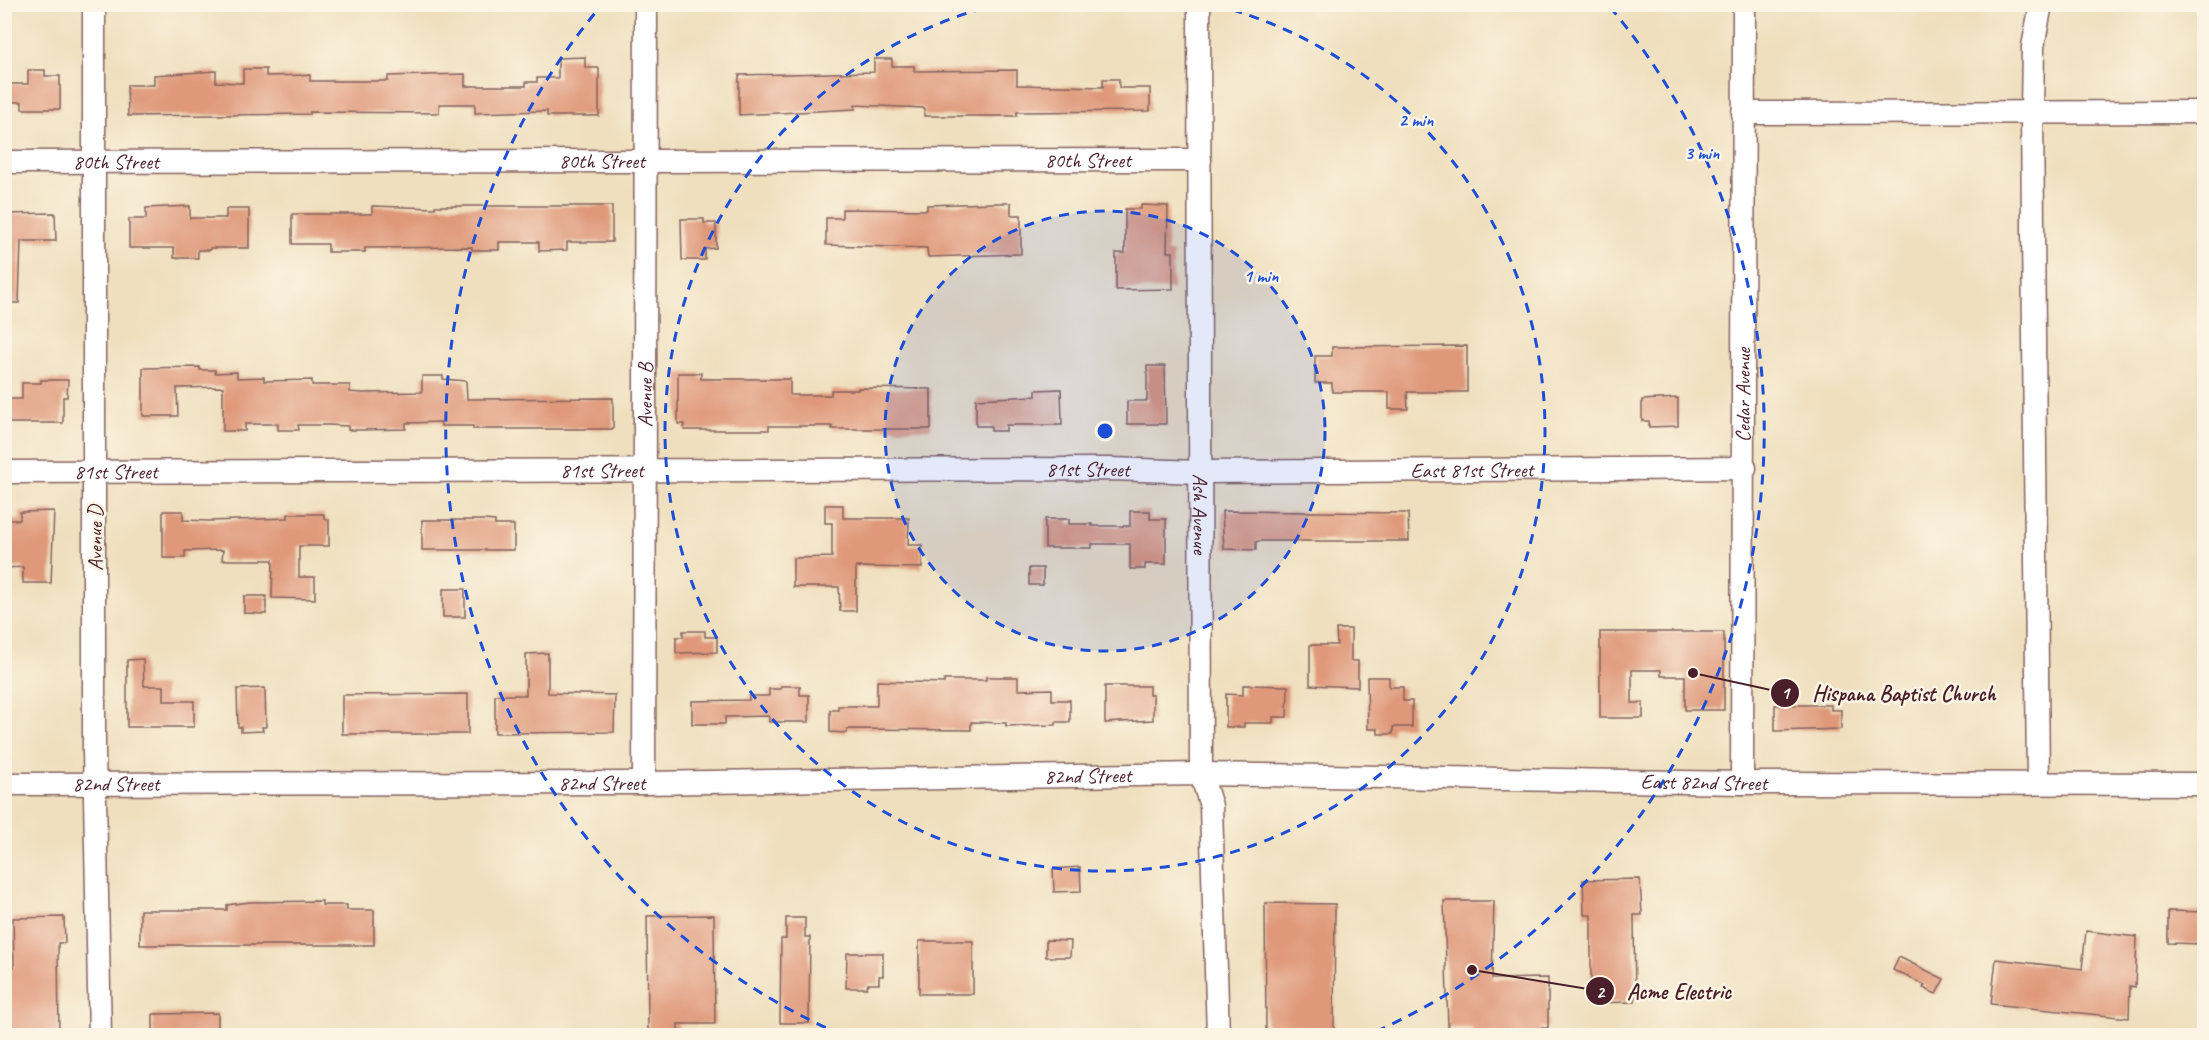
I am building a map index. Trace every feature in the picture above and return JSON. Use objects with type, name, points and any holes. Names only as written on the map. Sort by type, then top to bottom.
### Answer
[{"type":"street","name":"Avenue D","points":[[94,4],[95,784],[100,1035]]},
{"type":"street","name":"Avenue B","points":[[644,783],[646,4]]},
{"type":"street","name":"Ash Avenue","points":[[1199,4],[1202,774],[1211,806],[1217,1029]]},
{"type":"street","name":"Cedar Avenue","points":[[1742,783],[1745,468],[1744,4]]},
{"type":"street","points":[[2038,783],[2032,112],[2033,47],[2041,4]]},
{"type":"street","points":[[1743,113],[2205,112]]},
{"type":"street","name":"80th Street","points":[[4,162],[1200,160]]},
{"type":"street","name":"East 81st Street","points":[[1200,472],[1745,468]]},
{"type":"street","name":"81st Street","points":[[4,472],[1111,469],[1200,472]]},
{"type":"street","name":"East 82nd Street","points":[[1202,774],[1742,783],[2205,784]]},
{"type":"street","name":"82nd Street","points":[[4,784],[644,783],[1202,774]]},
{"type":"building","points":[[585,57],[585,68],[599,68],[599,116],[547,116],[547,111],[475,113],[475,104],[439,104],[439,113],[310,112],[310,114],[128,116],[127,85],[154,85],[154,75],[216,71],[216,82],[243,83],[243,69],[266,69],[266,76],[310,75],[310,81],[388,81],[388,76],[465,74],[465,86],[526,86],[526,82],[537,82],[537,78],[558,78],[558,58]]},
{"type":"building","points":[[874,59],[892,59],[892,66],[914,66],[914,71],[1017,70],[1017,85],[1103,87],[1103,79],[1119,79],[1119,88],[1150,88],[1150,111],[1017,112],[1017,116],[924,116],[924,108],[855,105],[855,109],[739,115],[739,75],[874,72]]},
{"type":"building","points":[[28,70],[45,70],[45,76],[60,76],[60,109],[22,109],[22,102],[4,102],[4,84],[28,84]]},
{"type":"building","points":[[1011,203],[1011,215],[1021,215],[1021,254],[928,257],[927,248],[826,245],[826,218],[842,218],[842,209],[927,210],[927,205]]},
{"type":"building","points":[[1141,205],[1168,206],[1167,252],[1173,252],[1173,289],[1116,290],[1116,253],[1125,253],[1125,209],[1141,209]]},
{"type":"building","points":[[190,206],[190,218],[226,218],[226,209],[249,209],[249,248],[210,248],[210,250],[198,250],[198,258],[174,258],[174,248],[129,248],[129,219],[146,219],[146,208]]},
{"type":"building","points":[[372,206],[435,208],[435,206],[612,206],[612,242],[567,242],[567,250],[539,251],[539,242],[499,242],[499,250],[472,250],[472,247],[365,248],[365,252],[328,252],[328,244],[292,244],[292,214],[372,214]]},
{"type":"building","points":[[55,213],[56,241],[21,241],[19,303],[5,303],[4,214]]},
{"type":"building","points":[[681,219],[704,219],[704,223],[716,223],[716,248],[705,249],[705,260],[682,260]]},
{"type":"building","points":[[1467,346],[1467,392],[1407,392],[1408,409],[1389,409],[1389,392],[1332,392],[1332,383],[1315,383],[1315,356],[1332,356],[1332,347]]},
{"type":"building","points":[[1147,366],[1165,366],[1166,424],[1127,424],[1127,401],[1147,401]]},
{"type":"building","points":[[200,367],[200,370],[215,370],[215,373],[237,372],[237,378],[264,377],[264,381],[312,380],[312,385],[350,385],[350,392],[361,393],[422,392],[422,376],[443,376],[443,379],[466,381],[467,399],[613,398],[613,429],[473,429],[473,426],[441,426],[441,422],[406,423],[406,429],[362,430],[348,430],[348,426],[298,425],[299,430],[278,430],[278,424],[245,424],[245,431],[223,431],[223,387],[177,388],[178,416],[143,416],[143,368]]},
{"type":"building","points":[[678,373],[701,373],[701,379],[790,379],[790,395],[831,395],[831,390],[858,390],[858,388],[931,389],[931,429],[832,429],[832,426],[769,426],[769,430],[684,430],[684,424],[678,424]]},
{"type":"building","points":[[41,380],[68,380],[67,397],[63,397],[63,423],[4,423],[4,399],[22,399],[22,383],[41,383]]},
{"type":"building","points":[[1061,389],[1062,425],[1006,425],[1006,431],[991,431],[991,426],[976,426],[976,399],[1036,396],[1036,390]]},
{"type":"building","points":[[1678,398],[1678,426],[1649,427],[1649,421],[1642,421],[1642,400]]},
{"type":"building","points":[[825,505],[843,505],[843,518],[909,518],[908,545],[922,545],[922,568],[856,567],[856,611],[840,611],[839,587],[793,587],[793,558],[832,557],[832,523],[825,523]]},
{"type":"building","points":[[54,511],[51,583],[23,583],[23,567],[4,568],[4,520],[20,520],[20,512]]},
{"type":"building","points":[[163,511],[183,511],[183,520],[210,521],[288,518],[288,514],[324,514],[324,519],[329,520],[329,546],[299,546],[299,577],[315,577],[315,599],[272,598],[273,560],[222,560],[223,550],[185,551],[185,558],[163,558]]},
{"type":"building","points":[[1130,511],[1150,511],[1150,519],[1166,519],[1166,564],[1145,564],[1145,569],[1130,569],[1130,544],[1092,544],[1092,548],[1045,548],[1045,519],[1069,519],[1069,524],[1092,524],[1092,526],[1130,526]]},
{"type":"building","points":[[1222,511],[1408,513],[1409,541],[1258,541],[1256,550],[1224,549]]},
{"type":"building","points":[[422,520],[484,520],[495,521],[495,525],[514,525],[514,550],[422,550]]},
{"type":"building","points":[[1029,568],[1043,568],[1043,585],[1029,585]]},
{"type":"building","points":[[443,589],[465,589],[465,617],[443,617]]},
{"type":"building","points":[[244,596],[266,596],[266,614],[244,613]]},
{"type":"building","points":[[1336,629],[1351,629],[1351,661],[1358,661],[1358,687],[1310,685],[1310,645],[1337,645]]},
{"type":"building","points":[[683,631],[705,631],[705,637],[717,637],[717,652],[676,653],[676,637],[683,637]]},
{"type":"building","points":[[1600,632],[1724,632],[1724,710],[1685,710],[1685,676],[1661,676],[1661,670],[1632,670],[1632,703],[1643,703],[1643,718],[1600,718]]},
{"type":"building","points":[[548,653],[548,693],[615,695],[614,732],[495,733],[495,695],[526,695],[526,654]]},
{"type":"building","points":[[143,659],[144,686],[164,686],[164,701],[194,701],[194,727],[127,727],[127,660]]},
{"type":"building","points":[[986,677],[1018,677],[1018,690],[1052,689],[1052,700],[1070,700],[1070,722],[1056,722],[1056,725],[1006,726],[1006,723],[971,722],[971,730],[847,729],[847,733],[830,732],[830,710],[838,710],[838,706],[877,706],[877,681],[944,683],[944,680],[986,680]]},
{"type":"building","points":[[1367,677],[1389,677],[1389,687],[1403,687],[1403,701],[1412,701],[1412,727],[1393,727],[1393,734],[1378,734],[1378,729],[1368,729]]},
{"type":"building","points":[[1243,685],[1288,686],[1287,717],[1273,717],[1273,723],[1244,723],[1244,727],[1226,727],[1226,694],[1243,695]]},
{"type":"building","points":[[781,686],[800,686],[800,695],[809,695],[809,722],[769,722],[769,716],[725,717],[725,724],[692,724],[692,701],[749,700],[749,696],[769,696],[769,689],[781,689]]},
{"type":"building","points":[[1105,686],[1149,686],[1149,695],[1153,695],[1153,720],[1105,723]]},
{"type":"building","points":[[265,688],[266,727],[262,727],[263,731],[241,732],[241,727],[238,727],[237,689]]},
{"type":"building","points":[[468,694],[468,734],[342,734],[342,695]]},
{"type":"building","points":[[1775,705],[1831,705],[1831,710],[1841,710],[1841,729],[1775,731]]},
{"type":"building","points":[[1080,867],[1081,891],[1054,892],[1053,869]]},
{"type":"building","points":[[1640,879],[1642,915],[1634,915],[1635,1002],[1591,1003],[1591,915],[1584,915],[1583,880]]},
{"type":"building","points":[[322,901],[322,905],[347,905],[347,910],[374,910],[374,945],[140,945],[140,910],[227,910],[227,905],[250,902]]},
{"type":"building","points":[[1444,901],[1494,901],[1492,979],[1548,978],[1548,1028],[1540,1028],[1540,1035],[1472,1035],[1472,1028],[1448,1028]]},
{"type":"building","points":[[1265,903],[1335,904],[1334,1030],[1266,1031]]},
{"type":"building","points":[[2168,911],[2205,912],[2205,944],[2168,943]]},
{"type":"building","points":[[714,915],[715,1024],[678,1024],[678,1031],[648,1031],[647,916]]},
{"type":"building","points":[[64,917],[65,943],[58,943],[59,1035],[4,1035],[4,967],[14,967],[13,918]]},
{"type":"building","points":[[786,918],[805,918],[805,937],[810,937],[809,1023],[780,1023],[781,939],[786,939]]},
{"type":"building","points":[[2086,931],[2137,937],[2135,987],[2130,986],[2129,1018],[1991,1004],[1996,959],[2082,969]]},
{"type":"building","points":[[1046,940],[1071,941],[1070,957],[1046,957]]},
{"type":"building","points":[[919,941],[973,941],[973,994],[919,994]]},
{"type":"building","points":[[847,953],[883,953],[883,976],[879,976],[879,984],[868,984],[867,988],[846,988]]},
{"type":"building","points":[[1899,957],[1944,979],[1936,994],[1923,988],[1925,985],[1893,970]]},
{"type":"building","points":[[218,1013],[218,1035],[153,1035],[153,1014]]},
{"type":"place","name":"Hispana Baptist Church","points":[[1693,673]]},
{"type":"place","name":"Acme Electric","points":[[1472,970]]}]
